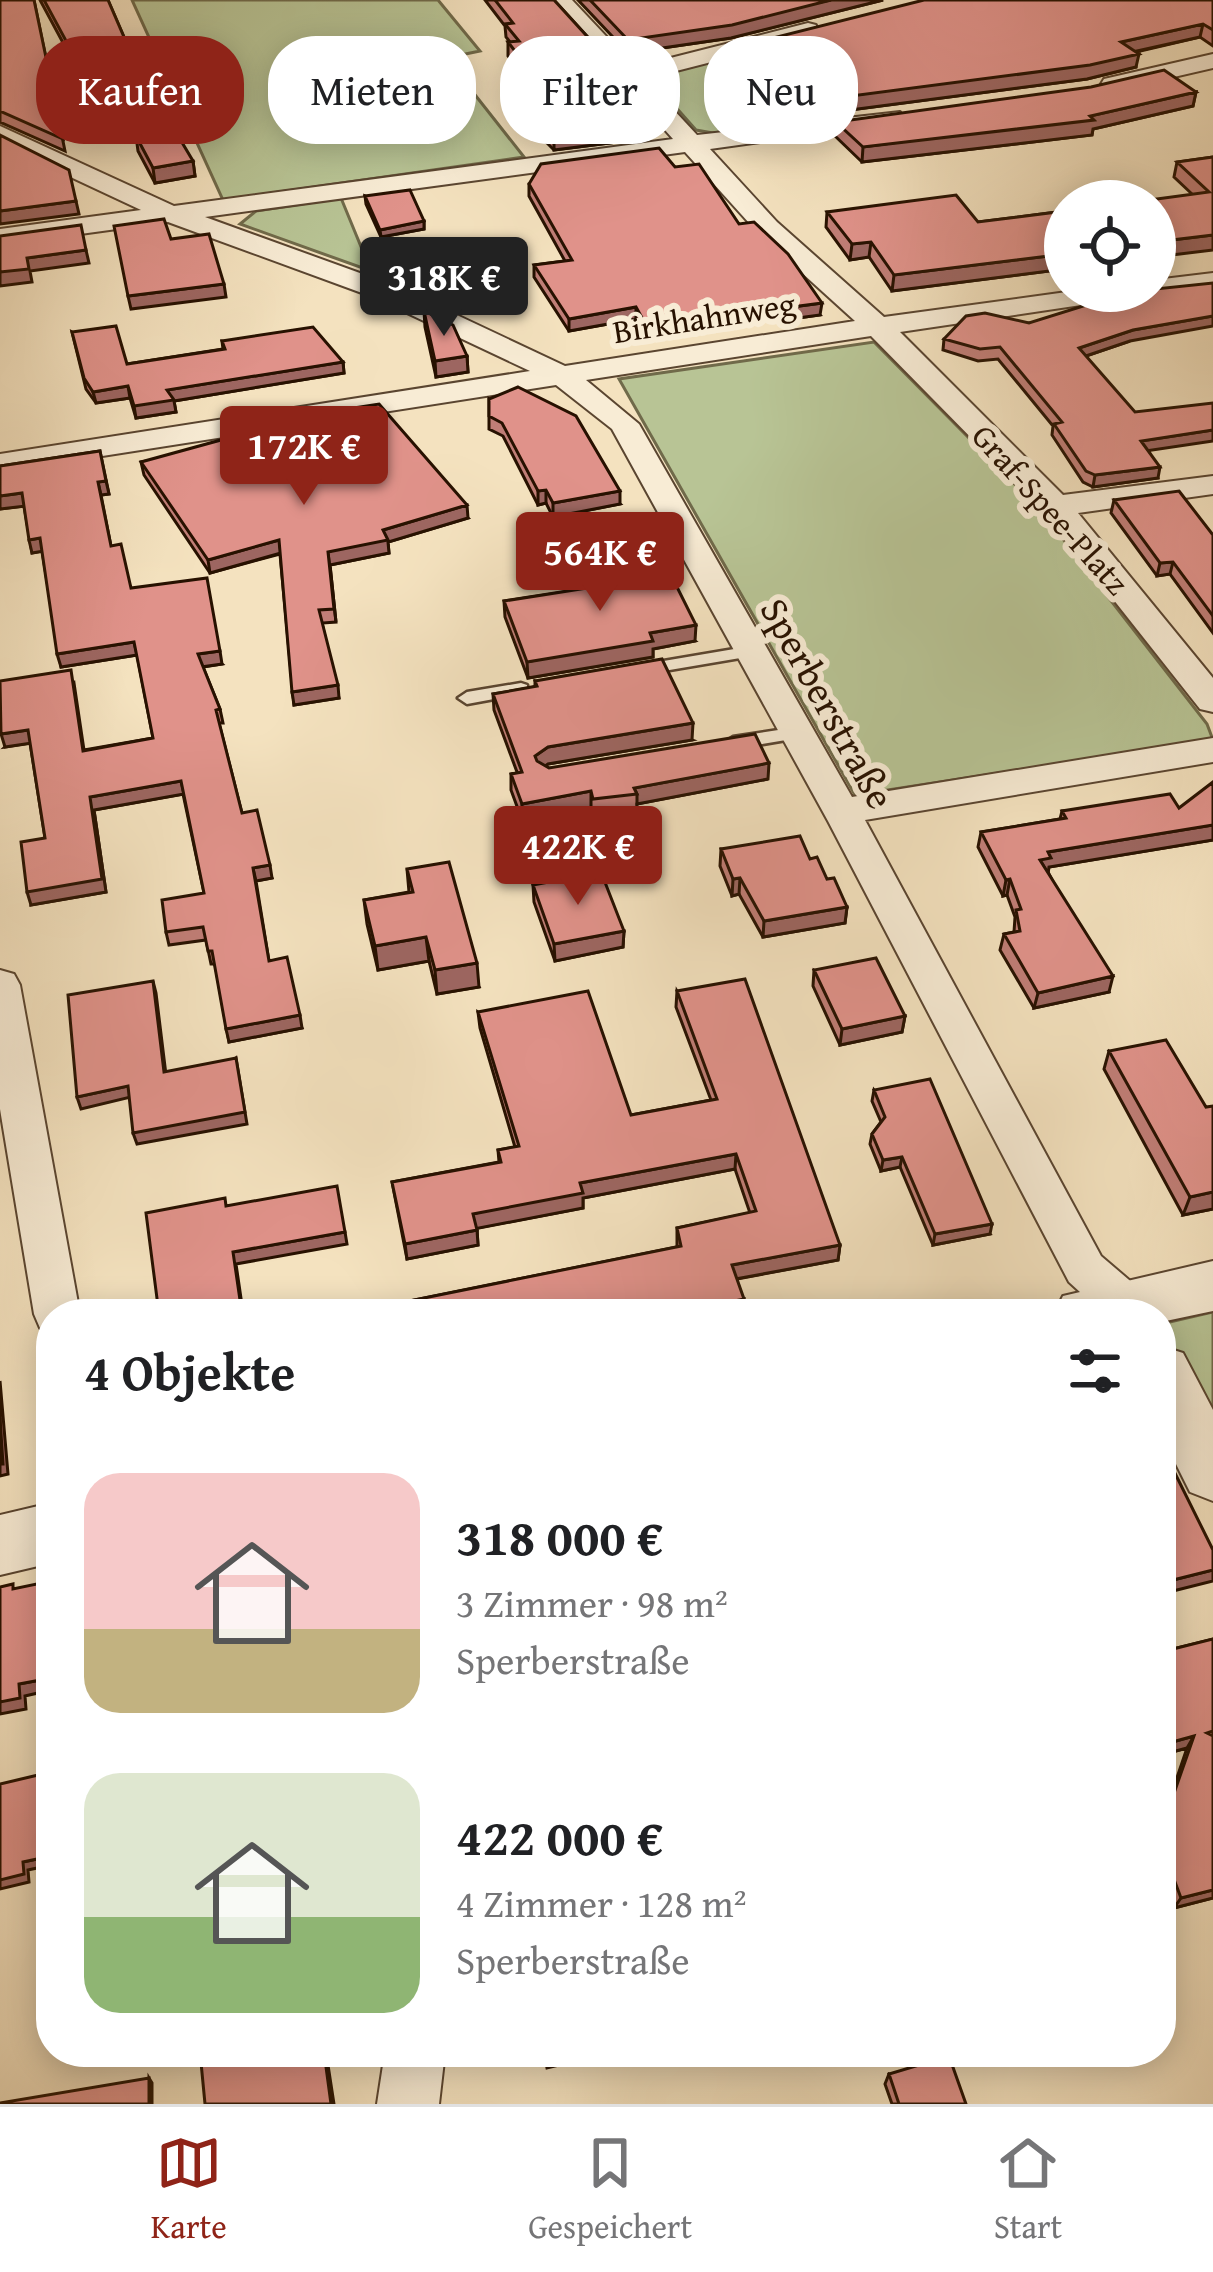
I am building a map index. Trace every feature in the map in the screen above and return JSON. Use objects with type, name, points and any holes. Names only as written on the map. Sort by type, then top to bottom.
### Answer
[{"type":"street","name":"Graf-Spee-Platz","points":[[560,0],[593,36]]},
{"type":"street","points":[[680,63],[833,24]]},
{"type":"street","points":[[1088,90],[1213,61]]},
{"type":"street","points":[[0,236],[925,112]]},
{"type":"street","name":"Sperberstraße","points":[[0,134],[173,214],[383,291],[561,375],[624,424],[842,812],[1085,1269],[1106,1299]]},
{"type":"street","name":"Graf-Spee-Platz","points":[[680,134],[768,228],[878,326],[1056,506],[1213,701]]},
{"type":"street","points":[[1176,286],[1213,280]]},
{"type":"street","name":"Birkhahnweg","points":[[0,463],[1044,303]]},
{"type":"street","points":[[1056,506],[1213,485]]},
{"type":"street","points":[[842,812],[1213,750]]},
{"type":"street","points":[[0,985],[54,1299]]},
{"type":"street","points":[[1162,1299],[1213,1286]]},
{"type":"street","points":[[1176,1401],[1213,1472]]},
{"type":"street","points":[[0,1545],[36,1537]]},
{"type":"street","points":[[408,2104],[414,2067]]},
{"type":"lane","points":[[608,675],[752,651]]},
{"type":"lane","points":[[466,698],[537,687]]},
{"type":"lane","points":[[707,748],[798,733]]},
{"type":"green space","points":[[132,0],[438,0],[468,36],[268,36],[268,144],[476,144],[476,96],[500,127],[500,144],[514,144],[524,157],[223,200],[198,144],[244,144],[244,36],[148,36]]},
{"type":"green space","points":[[704,63],[704,131],[696,130],[680,112],[680,69]]},
{"type":"green space","points":[[341,198],[371,271],[240,224],[256,211]]},
{"type":"green space","points":[[874,342],[1042,512],[1207,724],[1213,740],[855,795],[619,379]]},
{"type":"green space","points":[[1213,1312],[1213,1427],[1176,1354],[1176,1321]]},
{"type":"building","points":[[0,0],[34,0],[42,36],[36,36],[36,127],[0,111]]},
{"type":"building","points":[[44,0],[108,0],[124,36],[63,36]]},
{"type":"building","points":[[495,0],[554,0],[587,36],[515,36],[505,24],[513,23]]},
{"type":"building","points":[[590,0],[831,0],[732,25],[624,36]]},
{"type":"building","points":[[924,0],[1213,0],[1213,30],[1203,24],[1121,42],[1139,54],[1090,65],[858,95],[858,36],[781,36]]},
{"type":"building","points":[[1164,70],[1196,92],[1090,116],[1094,120],[863,147],[858,142],[858,119],[1091,87]]},
{"type":"building","points":[[0,135],[69,170],[76,201],[0,211]]},
{"type":"building","points":[[140,144],[183,144],[193,161],[153,168]]},
{"type":"building","points":[[659,148],[675,167],[699,164],[739,224],[754,222],[788,254],[822,303],[784,308],[781,302],[646,325],[636,307],[569,319],[534,265],[572,260],[529,184],[541,164]]},
{"type":"building","points":[[1213,157],[1213,235],[1176,239],[1176,196],[1209,192],[1177,162]]},
{"type":"building","points":[[410,190],[424,221],[380,230],[365,196]]},
{"type":"building","points":[[956,195],[978,222],[1044,214],[1044,257],[894,275],[871,242],[852,244],[827,212]]},
{"type":"building","points":[[164,219],[171,239],[209,234],[224,284],[128,296],[114,226]]},
{"type":"building","points":[[81,225],[86,250],[27,258],[29,269],[0,272],[0,236]]},
{"type":"building","points":[[1213,283],[1213,316],[1133,330],[1079,348],[1135,412],[1213,403],[1213,430],[1141,441],[1160,467],[1095,475],[1086,471],[1054,424],[1062,422],[1000,347],[980,349],[944,339],[966,316],[985,313],[1029,323],[1064,312],[1176,312],[1176,287]]},
{"type":"building","points":[[424,311],[453,325],[467,356],[435,361]]},
{"type":"building","points":[[116,326],[127,364],[225,349],[222,341],[313,327],[343,362],[167,390],[174,400],[134,406],[128,386],[93,392],[84,378],[72,332]]},
{"type":"building","points":[[518,387],[576,416],[620,491],[553,503],[546,490],[538,491],[502,423],[489,416],[489,399]]},
{"type":"building","points":[[379,404],[467,505],[383,530],[388,540],[328,552],[334,609],[319,610],[338,685],[292,692],[279,540],[208,560],[141,462],[279,424],[288,436],[345,420],[341,410]]},
{"type":"building","points":[[100,451],[106,481],[98,482],[111,546],[121,544],[131,588],[207,578],[220,651],[198,654],[220,709],[216,710],[242,813],[257,810],[270,865],[253,868],[269,961],[287,957],[300,1015],[226,1029],[203,927],[166,932],[162,900],[204,893],[181,781],[90,797],[102,879],[27,892],[21,842],[45,838],[28,730],[1,734],[0,681],[71,670],[83,751],[153,738],[134,642],[57,654],[40,538],[29,540],[22,493],[0,496],[0,466]]},
{"type":"building","points":[[1179,491],[1213,535],[1213,616],[1173,562],[1160,563],[1114,500]]},
{"type":"building","points":[[665,563],[696,625],[650,633],[653,641],[527,662],[504,601],[606,585],[603,574]]},
{"type":"building","points":[[662,659],[693,723],[548,747],[535,756],[537,761],[549,768],[755,734],[769,763],[634,788],[637,794],[593,799],[591,791],[522,804],[511,774],[522,772],[493,694],[537,686],[535,681]]},
{"type":"building","points":[[1213,782],[1213,825],[1048,852],[1051,858],[1040,860],[1113,976],[1038,993],[1004,934],[1020,931],[1016,910],[1021,909],[1010,879],[1006,880],[981,832],[1066,818],[1062,811],[1170,794],[1179,808]]},
{"type":"building","points":[[800,836],[810,859],[817,857],[827,879],[834,878],[847,907],[764,921],[740,878],[733,879],[721,849]]},
{"type":"building","points":[[449,862],[477,963],[435,970],[426,937],[375,946],[364,900],[413,892],[407,869]]},
{"type":"building","points":[[601,872],[624,931],[554,944],[533,885]]},
{"type":"building","points":[[876,958],[905,1016],[842,1029],[814,970]]},
{"type":"building","points":[[745,979],[840,1245],[732,1265],[744,1299],[419,1299],[681,1246],[677,1228],[756,1211],[736,1154],[580,1183],[583,1193],[473,1214],[477,1230],[405,1244],[392,1182],[501,1162],[498,1150],[519,1146],[478,1012],[588,991],[631,1115],[717,1099],[677,991]]},
{"type":"building","points":[[153,981],[164,1072],[236,1058],[245,1112],[133,1133],[128,1086],[77,1097],[68,995]]},
{"type":"building","points":[[1166,1040],[1206,1107],[1213,1106],[1213,1192],[1190,1197],[1109,1051]]},
{"type":"building","points":[[930,1079],[992,1224],[935,1234],[902,1157],[883,1160],[872,1134],[885,1117],[874,1090]]},
{"type":"building","points":[[337,1186],[345,1232],[233,1252],[240,1299],[157,1299],[146,1213],[225,1198],[226,1206]]},
{"type":"building","points":[[1176,1475],[1213,1550],[1213,1570],[1176,1579]]},
{"type":"building","points":[[13,1584],[13,1589],[36,1584],[36,1681],[19,1684],[20,1698],[0,1702],[0,1587]]},
{"type":"building","points":[[1213,1639],[1213,1731],[1207,1733],[1213,1736],[1213,1890],[1181,1898],[1176,1885],[1176,1787],[1194,1736],[1176,1741],[1176,1648]]},
{"type":"building","points":[[36,1776],[36,1859],[23,1862],[24,1874],[0,1880],[0,1784]]},
{"type":"building","points":[[201,2067],[326,2067],[331,2104],[205,2104]]},
{"type":"building","points":[[912,2067],[953,2067],[966,2104],[899,2104],[889,2074]]},
{"type":"building","points":[[149,2078],[149,2104],[0,2104],[0,2103]]}]
